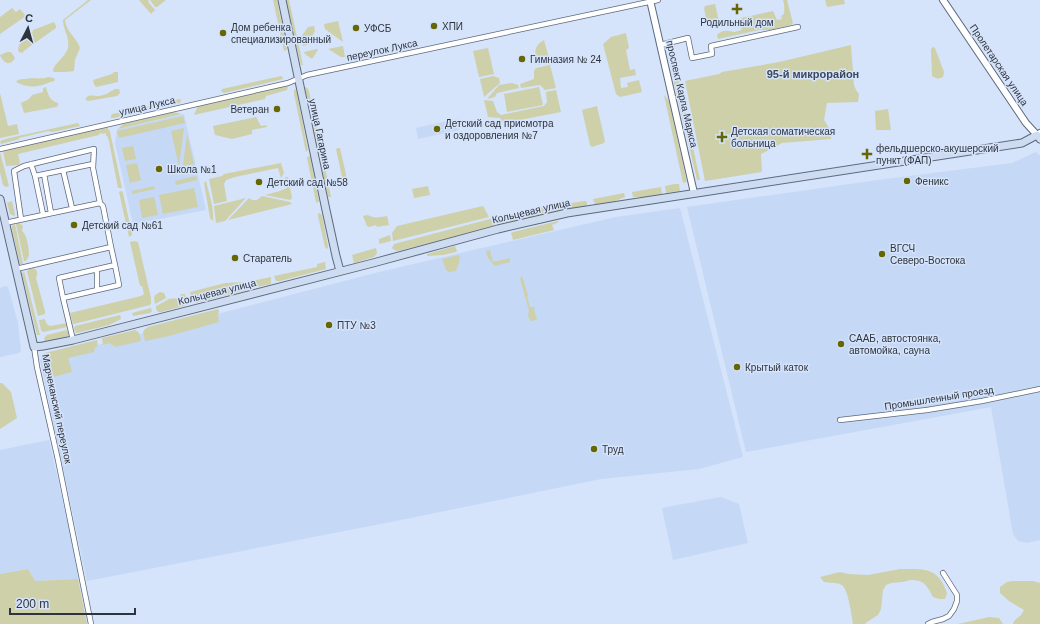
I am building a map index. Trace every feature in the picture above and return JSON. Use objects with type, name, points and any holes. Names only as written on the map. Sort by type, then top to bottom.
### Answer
[{"type":"main road","name":"улица Гагарина","points":[[282,0],[340,271]]},
{"type":"main road","name":"Кольцевая улица","points":[[34,347],[72,340],[373,263],[498,229],[567,213],[1022,143],[1039,136]]},
{"type":"main road","name":"Марчеканский переулок","points":[[0,199],[34,347]]},
{"type":"street","name":"переулок Лукса","points":[[298,79],[307,75],[658,0]]},
{"type":"street","name":"Пролетарская улица","points":[[943,0],[1026,123],[1039,136]]},
{"type":"street","name":"проспект Карла Маркса","points":[[650,1],[694,193]]},
{"type":"street","points":[[660,44],[688,38],[692,58],[712,54],[711,46],[798,27]]},
{"type":"street","name":"улица Лукса","points":[[0,149],[288,83],[298,79]]},
{"type":"street","points":[[21,219],[14,171],[31,164],[94,149],[93,168],[100,203],[103,206],[119,285],[63,298]]},
{"type":"street","points":[[31,164],[43,214]]},
{"type":"street","points":[[35,176],[93,164]]},
{"type":"street","points":[[63,170],[72,208]]},
{"type":"street","points":[[44,174],[52,212]]},
{"type":"street","points":[[5,222],[100,203]]},
{"type":"street","points":[[16,269],[111,247]]},
{"type":"street","points":[[72,340],[59,278],[115,265]]},
{"type":"street","points":[[96,269],[97,290]]},
{"type":"street","name":"Марчеканский переулок","points":[[34,347],[91,624]]},
{"type":"street","name":"Промышленный проезд","points":[[840,420],[927,410],[982,401],[1040,389]]},
{"type":"street","points":[[928,624],[943,620],[949,616],[957,601],[957,595],[943,573]]},
{"type":"shaded area","name":"Школа №1","points":[[184,114],[206,210],[133,224],[115,143],[117,129]]},
{"type":"shaded area","name":"Детский сад присмотра и оздоровления №7","points":[[457,119],[459,130],[418,139],[416,128]]},
{"type":"shaded area","points":[[1036,152],[1040,156],[1040,540],[1027,543],[1018,541],[1013,534],[991,407],[746,452],[687,207],[1012,163]]},
{"type":"shaded area","points":[[680,208],[743,457],[699,469],[601,479],[396,521],[87,581],[40,360],[379,272],[616,217]]},
{"type":"shaded area","points":[[5,286],[8,287],[18,323],[21,351],[19,353],[0,357],[0,288]]},
{"type":"shaded area","points":[[49,440],[75,556],[78,579],[34,581],[28,569],[0,574],[0,450]]},
{"type":"shaded area","points":[[721,497],[739,504],[748,543],[673,560],[662,508]]},
{"type":"green space","points":[[88,0],[91,0],[65,20],[67,28],[77,41],[80,48],[75,60],[74,71],[54,72],[55,66],[68,48],[68,40],[63,20]]},
{"type":"green space","points":[[139,0],[148,0],[155,10],[151,14]]},
{"type":"green space","points":[[150,0],[166,0],[155,7]]},
{"type":"green space","points":[[273,0],[277,0],[287,50],[284,51]]},
{"type":"green space","points":[[286,0],[289,0],[303,65],[301,65]]},
{"type":"green space","points":[[783,0],[787,0],[793,23],[791,25],[718,39],[717,35],[721,32],[734,32],[742,30],[740,22],[741,18],[773,11],[777,20],[782,19],[781,16],[784,14]]},
{"type":"green space","points":[[825,0],[844,0],[845,4],[827,7]]},
{"type":"green space","points":[[715,4],[720,26],[713,27],[707,23],[704,8],[705,6]]},
{"type":"green space","points":[[12,8],[16,12],[20,9],[26,16],[0,34],[0,17]]},
{"type":"green space","points":[[338,21],[343,42],[325,29],[324,24]]},
{"type":"green space","points":[[54,22],[56,28],[22,53],[19,52],[19,45],[32,33],[33,30]]},
{"type":"green space","points":[[314,26],[315,31],[307,45],[303,46],[301,37],[308,27]]},
{"type":"green space","points":[[626,33],[629,48],[626,50],[630,70],[635,69],[636,75],[620,78],[621,88],[628,87],[627,83],[639,80],[642,92],[620,97],[616,94],[603,44],[611,37]]},
{"type":"green space","points":[[544,40],[550,62],[538,65],[535,51],[538,45]]},
{"type":"green space","points":[[851,45],[854,85],[859,94],[858,102],[827,103],[824,120],[831,131],[831,139],[782,143],[761,154],[762,172],[705,181],[685,81],[719,74],[722,72],[779,62]]},
{"type":"green space","points":[[343,46],[345,57],[341,57],[328,49]]},
{"type":"green space","points":[[933,47],[935,48],[944,72],[943,77],[940,78],[932,76],[931,49]]},
{"type":"green space","points":[[488,48],[494,74],[479,77],[473,51]]},
{"type":"green space","points":[[318,50],[312,59],[304,52]]},
{"type":"green space","points":[[11,52],[15,58],[9,63],[5,62],[0,55]]},
{"type":"green space","points":[[550,65],[556,88],[545,90],[540,85],[521,88],[520,84],[534,79],[534,71],[536,68]]},
{"type":"green space","points":[[114,72],[118,72],[118,82],[96,87],[93,80]]},
{"type":"green space","points":[[281,76],[283,79],[224,93],[221,91],[222,89]]},
{"type":"green space","points":[[493,76],[499,78],[500,83],[484,97],[480,79]]},
{"type":"green space","points":[[675,77],[678,77],[700,180],[697,180],[674,83]]},
{"type":"green space","points":[[54,78],[55,80],[31,87],[16,82],[20,79]]},
{"type":"green space","points":[[512,83],[518,85],[519,88],[497,93],[495,97],[487,99],[499,85]]},
{"type":"green space","points":[[286,86],[288,87],[287,90],[266,96],[265,99],[194,115],[197,105]]},
{"type":"green space","points":[[46,87],[50,97],[53,101],[58,103],[58,106],[24,113],[21,103],[29,99],[32,95],[43,92],[43,88]]},
{"type":"green space","points":[[306,87],[309,91],[314,116],[311,114]]},
{"type":"green space","points":[[539,87],[543,105],[507,112],[504,94]]},
{"type":"green space","points":[[115,89],[119,89],[120,93],[117,96],[88,101],[85,99],[88,96],[107,94]]},
{"type":"green space","points":[[296,89],[308,150],[306,152],[294,94],[294,90]]},
{"type":"green space","points":[[556,90],[561,112],[504,123],[500,118],[488,117],[484,100],[493,101],[497,112],[501,115],[544,106],[547,102],[546,92]]},
{"type":"green space","points":[[0,93],[8,126],[17,124],[19,134],[0,138]]},
{"type":"green space","points":[[664,95],[669,101],[687,182],[683,183]]},
{"type":"green space","points":[[180,99],[180,103],[162,107],[160,105],[160,103]]},
{"type":"green space","points":[[154,105],[153,109],[111,118],[112,114]]},
{"type":"green space","points":[[597,106],[605,141],[604,143],[592,147],[590,145],[582,110]]},
{"type":"green space","points":[[888,109],[891,130],[876,130],[875,111]]},
{"type":"green space","points":[[173,112],[182,114],[118,129],[123,124]]},
{"type":"green space","points":[[183,116],[185,123],[119,138],[117,131]]},
{"type":"green space","points":[[256,117],[261,126],[266,125],[267,127],[252,130],[252,134],[232,139],[215,135],[213,126]]},
{"type":"green space","points":[[78,123],[80,126],[52,132],[48,131],[1,144],[0,142],[2,140],[18,136]]},
{"type":"green space","points":[[315,125],[317,127],[331,197],[328,197],[313,127]]},
{"type":"green space","points":[[107,127],[110,132],[122,188],[118,188],[109,141],[106,133],[18,154],[20,162],[19,165],[6,166],[3,151]]},
{"type":"green space","points":[[184,128],[179,166],[171,131]]},
{"type":"green space","points":[[187,134],[194,164],[183,166]]},
{"type":"green space","points":[[133,146],[136,159],[125,161],[122,148]]},
{"type":"green space","points":[[340,148],[348,183],[348,185],[344,186],[336,149]]},
{"type":"green space","points":[[0,152],[9,186],[6,187],[3,185],[0,172]]},
{"type":"green space","points":[[310,156],[319,201],[317,203],[307,158]]},
{"type":"green space","points":[[137,163],[141,180],[130,183],[126,165]]},
{"type":"green space","points":[[281,163],[284,173],[281,178],[278,168],[226,180],[224,184],[227,201],[214,204],[209,179],[222,176],[224,174]]},
{"type":"green space","points":[[196,176],[197,180],[176,185],[175,181]]},
{"type":"green space","points":[[285,177],[288,177],[292,198],[290,200],[265,195],[287,188]]},
{"type":"green space","points":[[206,181],[212,206],[213,221],[210,218],[204,183]]},
{"type":"green space","points":[[679,184],[680,191],[666,193],[665,186]]},
{"type":"green space","points":[[154,186],[155,189],[132,194],[132,191]]},
{"type":"green space","points":[[428,186],[430,195],[414,198],[412,189]]},
{"type":"green space","points":[[661,187],[662,194],[647,197],[633,197],[632,192]]},
{"type":"green space","points":[[194,188],[198,207],[163,214],[159,195]]},
{"type":"green space","points":[[122,191],[132,234],[129,237],[119,192]]},
{"type":"green space","points":[[624,193],[625,197],[596,205],[593,199]]},
{"type":"green space","points":[[262,196],[290,202],[292,204],[228,220],[249,198],[252,200],[257,200]]},
{"type":"green space","points":[[154,197],[158,215],[142,218],[139,200]]},
{"type":"green space","points":[[246,198],[225,221],[216,223],[214,206]]},
{"type":"green space","points":[[12,201],[14,216],[10,214],[7,203]]},
{"type":"green space","points":[[585,201],[587,202],[587,205],[584,207],[506,224],[500,219],[501,216],[544,207]]},
{"type":"green space","points":[[483,206],[489,217],[393,241],[392,233],[397,226]]},
{"type":"green space","points":[[319,213],[322,215],[328,246],[327,249],[325,247],[318,216]]},
{"type":"green space","points":[[368,215],[375,217],[387,216],[389,225],[377,227],[376,225],[369,227],[367,226],[363,216]]},
{"type":"green space","points":[[494,218],[496,220],[495,227],[398,251],[392,248],[394,244]]},
{"type":"green space","points":[[559,222],[552,225],[554,230],[513,240],[511,233],[513,232]]},
{"type":"green space","points":[[19,223],[23,226],[22,231],[25,235],[28,246],[29,255],[26,261],[24,261],[16,224]]},
{"type":"green space","points":[[15,224],[23,264],[20,264],[12,229],[12,226]]},
{"type":"green space","points":[[390,235],[391,241],[380,244],[379,239]]},
{"type":"green space","points":[[130,242],[138,242],[151,298],[151,304],[73,324],[70,313],[144,294],[142,286],[140,286]]},
{"type":"green space","points":[[455,246],[456,252],[427,256],[427,254]]},
{"type":"green space","points":[[376,248],[377,253],[374,257],[354,263],[352,255]]},
{"type":"green space","points":[[490,250],[493,262],[510,258],[510,262],[495,266],[488,258],[486,251]]},
{"type":"green space","points":[[459,255],[460,257],[456,271],[449,272],[446,270],[442,259]]},
{"type":"green space","points":[[325,262],[326,269],[280,281],[276,281],[274,276],[317,267],[317,264]]},
{"type":"green space","points":[[33,268],[37,272],[36,278],[45,311],[45,314],[38,316],[27,271]]},
{"type":"green space","points":[[24,271],[40,335],[37,335],[22,274]]},
{"type":"green space","points":[[522,276],[530,307],[535,307],[534,310],[537,319],[533,321],[531,321],[528,316],[529,311],[520,278]]},
{"type":"green space","points":[[271,277],[271,284],[256,287],[253,286],[252,281]]},
{"type":"green space","points":[[247,282],[247,290],[195,303],[191,299],[190,292],[225,283]]},
{"type":"green space","points":[[160,292],[164,293],[166,298],[155,304],[155,295]]},
{"type":"green space","points":[[181,294],[185,294],[187,303],[184,306],[158,312],[156,306],[169,299],[180,298]]},
{"type":"green space","points":[[151,308],[152,311],[150,313],[133,316],[132,313]]},
{"type":"green space","points":[[218,309],[219,322],[145,341],[143,332],[148,327]]},
{"type":"green space","points":[[120,315],[121,319],[109,325],[77,333],[74,328],[75,326]]},
{"type":"green space","points":[[45,319],[46,323],[51,326],[67,323],[67,327],[43,332],[41,330],[39,320]]},
{"type":"green space","points":[[67,330],[69,334],[68,336],[45,341],[44,338],[47,335]]},
{"type":"green space","points":[[135,330],[139,333],[141,341],[115,347],[110,343],[103,345],[102,338]]},
{"type":"green space","points":[[97,340],[98,346],[95,347],[94,352],[68,358],[72,372],[46,379],[41,359],[42,355]]},
{"type":"green space","points":[[0,383],[2,383],[11,392],[17,418],[0,429]]},
{"type":"green space","points":[[28,569],[35,581],[78,579],[87,624],[0,624],[0,574]]},
{"type":"green space","points":[[900,569],[923,569],[934,574],[939,578],[947,593],[945,599],[933,597],[925,584],[920,581],[910,580],[890,583],[886,585],[883,590],[881,609],[878,615],[865,624],[853,624],[848,598],[843,586],[837,583],[824,582],[820,577],[840,572],[868,575]]},
{"type":"green space","points":[[1033,581],[1040,583],[1040,624],[1013,624],[1024,610],[1009,601],[1000,593],[1000,587],[1007,582]]},
{"type":"green space","points":[[989,617],[999,618],[1003,624],[958,624]]},
{"type":"place","name":"Родильный дом","points":[[737,9]]},
{"type":"place","name":"ХПИ","points":[[434,26]]},
{"type":"place","name":"УФСБ","points":[[356,28]]},
{"type":"place","name":"Дом ребенка специализированный","points":[[223,33]]},
{"type":"place","name":"Гимназия № 24","points":[[522,59]]},
{"type":"place","name":"Ветеран","points":[[277,109]]},
{"type":"place","name":"Детский сад присмотра и оздоровления №7","points":[[437,129]]},
{"type":"place","name":"Детская соматическая больница","points":[[722,137]]},
{"type":"place","name":"фельдшерско-акушерский пункт (ФАП)","points":[[867,154]]},
{"type":"place","name":"Школа №1","points":[[159,169]]},
{"type":"place","name":"Феникс","points":[[907,181]]},
{"type":"place","name":"Детский сад №58","points":[[259,182]]},
{"type":"place","name":"Детский сад №61","points":[[74,225]]},
{"type":"place","name":"ВГСЧ Северо-Востока","points":[[882,254]]},
{"type":"place","name":"Старатель","points":[[235,258]]},
{"type":"place","name":"ПТУ №3","points":[[329,325]]},
{"type":"place","name":"СААБ, автостоянка, автомойка, сауна","points":[[841,344]]},
{"type":"place","name":"Крытый каток","points":[[737,367]]},
{"type":"place","name":"Труд","points":[[594,449]]},
{"type":"district","name":"95-й микрорайон","points":[[813,74]]}]
